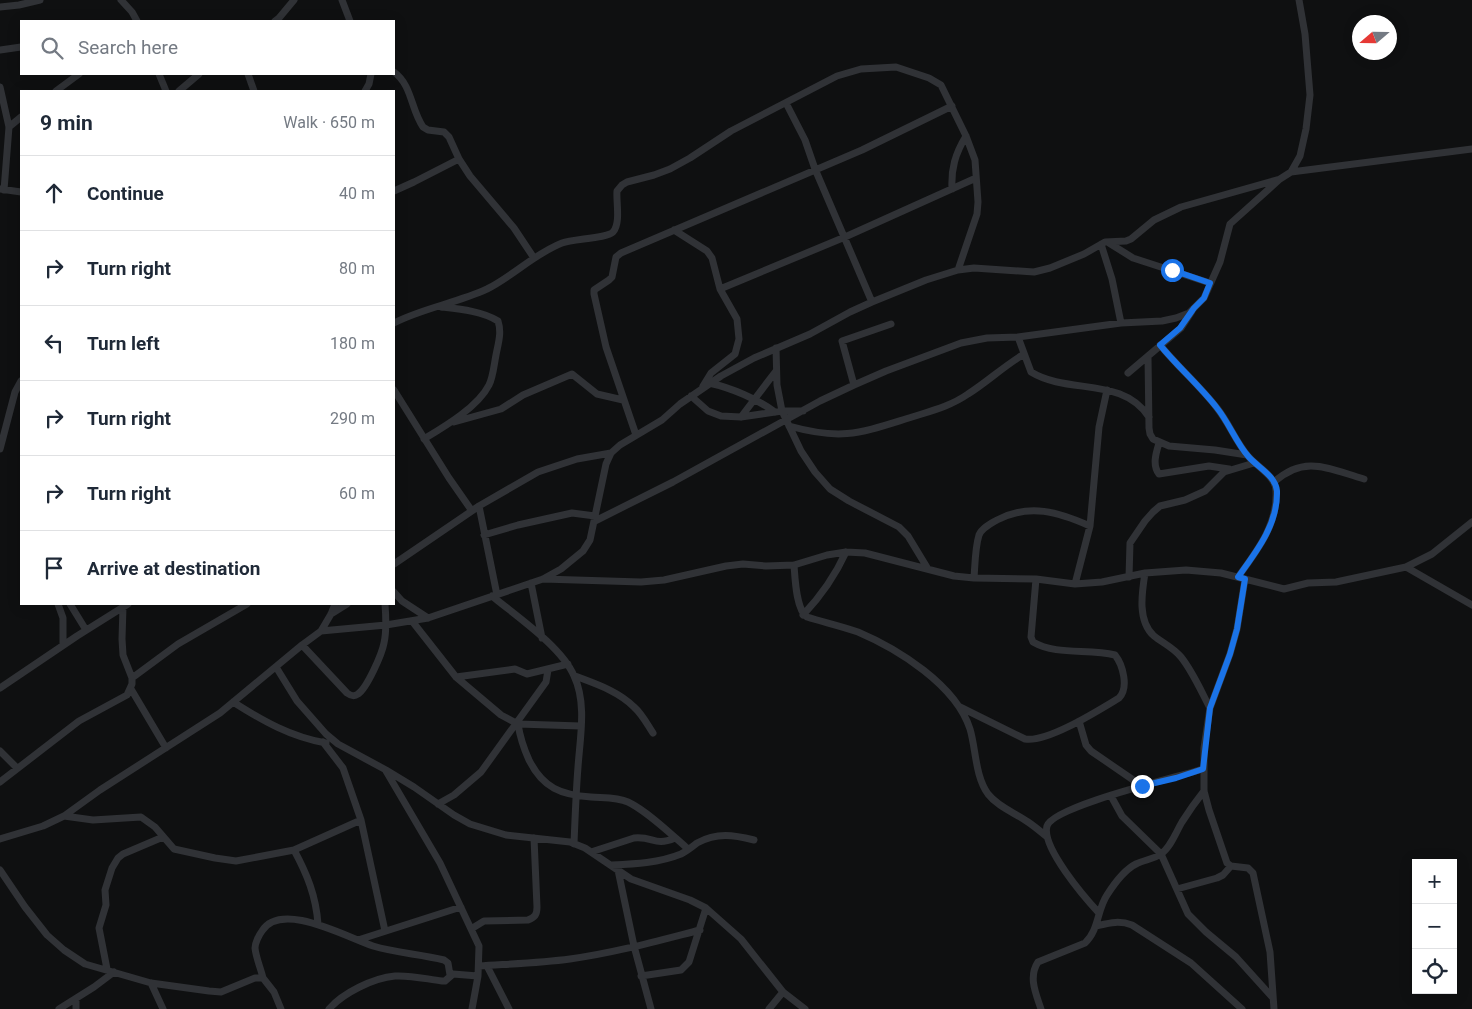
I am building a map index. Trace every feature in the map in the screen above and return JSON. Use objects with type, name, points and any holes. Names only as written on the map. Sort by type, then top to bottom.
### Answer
[{"type":"street","points":[[0,7],[40,0]]},
{"type":"street","points":[[121,0],[136,20]]},
{"type":"street","points":[[278,20],[294,0]]},
{"type":"street","points":[[342,0],[350,20]]},
{"type":"street","points":[[1291,172],[1300,156],[1310,106],[1309,68],[1302,9],[1299,0]]},
{"type":"street","points":[[0,50],[20,47]]},
{"type":"street","points":[[395,323],[486,289],[508,278],[534,258],[572,239],[607,236],[613,233],[616,226],[617,191],[622,185],[654,176],[670,169],[731,131],[849,72],[861,69],[896,67],[936,81],[944,90],[952,106],[975,160],[978,202],[977,214],[958,270]]},
{"type":"street","points":[[395,73],[406,86],[423,127],[428,130],[444,132],[480,190],[514,228],[534,258]]},
{"type":"street","points":[[57,90],[78,75]]},
{"type":"street","points":[[159,75],[166,90]]},
{"type":"street","points":[[180,90],[198,75]]},
{"type":"street","points":[[248,75],[254,90]]},
{"type":"street","points":[[365,90],[372,75]]},
{"type":"street","points":[[0,87],[9,127],[2,189],[20,192]]},
{"type":"street","points":[[786,104],[805,140],[815,169],[872,302]]},
{"type":"street","points":[[636,435],[606,347],[594,290],[612,276],[616,257],[621,253],[904,131],[952,106]]},
{"type":"street","points":[[9,127],[20,118]]},
{"type":"street","points":[[952,189],[955,156],[966,136]]},
{"type":"street","points":[[484,536],[518,525],[572,513],[595,518],[673,482],[787,424],[803,411],[854,385],[886,371],[961,344],[987,338],[1018,337],[1121,323],[1176,318],[1189,312],[1204,298],[1220,262],[1230,224],[1280,179],[1291,172],[1472,149]]},
{"type":"street","points":[[395,191],[459,159]]},
{"type":"street","points":[[720,289],[845,237],[976,178]]},
{"type":"street","points":[[395,563],[479,506],[548,467],[611,453],[636,435],[662,420],[709,384],[754,358],[810,334],[872,302],[926,280],[958,270],[974,268],[1034,272],[1066,262],[1105,244],[1126,242],[1154,220],[1181,207],[1280,179]]},
{"type":"street","points":[[674,230],[707,251],[712,258],[720,289],[737,319],[739,338],[735,354],[711,374],[701,389]]},
{"type":"street","points":[[1105,244],[1133,258],[1210,283]]},
{"type":"street","points":[[1105,244],[1121,323]]},
{"type":"street","points":[[424,438],[449,424],[467,410],[488,387],[496,356],[500,328],[498,321],[493,318],[438,307]]},
{"type":"street","points":[[1128,373],[1180,328],[1194,308]]},
{"type":"street","points":[[854,385],[842,341],[891,324]]},
{"type":"street","points":[[1018,337],[1032,372],[1038,377],[1107,390],[1132,399],[1139,404],[1150,418]]},
{"type":"street","points":[[1160,345],[1216,407],[1247,455],[1274,482],[1277,490],[1271,526],[1242,578],[1237,629],[1210,708],[1203,769],[1204,791],[1227,863],[1231,866],[1248,868],[1253,873],[1270,952],[1274,1009]]},
{"type":"street","points":[[776,348],[778,412]]},
{"type":"street","points":[[787,424],[828,434],[857,433],[874,429],[953,402],[968,394],[1010,362],[1024,354]]},
{"type":"street","points":[[1148,357],[1150,434],[1154,439],[1160,443],[1180,447],[1247,455]]},
{"type":"street","points":[[741,417],[776,371]]},
{"type":"street","points":[[449,424],[501,409],[523,396],[572,374],[597,394],[623,400]]},
{"type":"street","points":[[0,449],[15,392],[20,383]]},
{"type":"street","points":[[709,384],[730,389],[778,412],[815,472],[830,489],[899,527],[908,536],[928,569]]},
{"type":"street","points":[[1075,584],[1090,526],[1099,427],[1107,390]]},
{"type":"street","points":[[395,392],[472,511]]},
{"type":"street","points":[[691,396],[702,407],[714,414],[729,418],[803,411]]},
{"type":"street","points":[[1160,443],[1155,467],[1159,474],[1209,466],[1231,469]]},
{"type":"street","points":[[321,631],[386,625],[428,618],[543,579],[561,569],[583,551],[590,540],[606,464],[611,453]]},
{"type":"street","points":[[1129,577],[1130,543],[1145,520],[1160,506],[1185,500],[1205,492],[1220,474],[1254,463]]},
{"type":"street","points":[[1274,482],[1282,475],[1302,466],[1311,465],[1364,479]]},
{"type":"street","points":[[479,506],[495,595],[556,650],[575,676],[580,698],[581,726],[574,844]]},
{"type":"street","points":[[974,578],[980,534],[989,525],[1011,514],[1021,511],[1048,512],[1090,526]]},
{"type":"street","points":[[543,579],[641,582],[664,580],[734,565],[794,565],[827,555],[846,552],[865,553],[928,569],[974,578],[1036,580],[1075,584],[1102,582],[1145,573],[1204,570],[1284,590],[1308,583],[1336,582],[1406,567],[1432,554],[1472,522]]},
{"type":"street","points":[[803,615],[830,581],[846,552]]},
{"type":"street","points":[[794,565],[800,608],[803,615],[856,632],[889,648],[936,680],[960,707],[970,728],[982,783],[986,791],[1000,805],[1029,822],[1046,836],[1070,880],[1099,913]]},
{"type":"street","points":[[1406,567],[1472,605]]},
{"type":"street","points":[[1145,573],[1142,602],[1147,627],[1153,635],[1180,656],[1194,676],[1210,708]]},
{"type":"street","points":[[960,707],[1025,739],[1032,740],[1079,721],[1123,694],[1125,686],[1122,668],[1115,655],[1065,650],[1033,642],[1031,637],[1036,580]]},
{"type":"street","points":[[531,583],[542,638]]},
{"type":"street","points":[[395,593],[402,601],[428,618]]},
{"type":"street","points":[[58,605],[63,618],[63,645]]},
{"type":"street","points":[[71,605],[86,630]]},
{"type":"street","points":[[1,685],[125,605]]},
{"type":"street","points":[[125,605],[122,639],[123,654],[132,678],[131,689],[166,748]]},
{"type":"street","points":[[132,678],[184,640],[245,605]]},
{"type":"street","points":[[0,839],[43,826],[64,816],[233,702],[321,631],[335,605]]},
{"type":"street","points":[[331,614],[345,605]]},
{"type":"street","points":[[302,645],[347,693],[355,696],[359,694],[367,682],[384,643],[386,625],[384,605]]},
{"type":"street","points":[[412,621],[456,676],[490,707],[516,724],[581,726]]},
{"type":"street","points":[[456,676],[472,676],[511,669],[527,674],[568,664]]},
{"type":"street","points":[[276,667],[297,701],[326,734],[338,744],[386,770],[470,824],[506,835],[574,844],[591,852],[631,879],[690,900],[706,908],[741,939],[783,992],[805,1009]]},
{"type":"street","points":[[438,804],[454,795],[481,772],[546,682],[548,670]]},
{"type":"street","points":[[575,676],[610,690],[623,698],[636,708],[653,733]]},
{"type":"street","points":[[0,782],[79,721],[122,698],[131,689]]},
{"type":"street","points":[[233,702],[274,727],[303,738],[338,744]]},
{"type":"street","points":[[1079,721],[1086,745],[1091,751],[1142,786]]},
{"type":"street","points":[[516,724],[525,752],[538,776],[550,787],[576,796],[619,799],[630,802],[688,849]]},
{"type":"street","points":[[323,742],[343,768],[361,820],[386,931]]},
{"type":"street","points":[[0,751],[17,768]]},
{"type":"street","points":[[1046,836],[1049,820],[1060,813],[1142,786],[1203,769]]},
{"type":"street","points":[[386,770],[440,863],[479,946],[478,976],[472,1009]]},
{"type":"street","points":[[1041,1009],[1033,981],[1035,967],[1038,962],[1085,943],[1093,933],[1107,895],[1134,865],[1161,854],[1204,791]]},
{"type":"street","points":[[1111,796],[1122,816],[1161,854],[1188,914],[1236,957],[1273,998]]},
{"type":"street","points":[[64,816],[93,820],[141,817],[148,821],[174,849],[228,860],[294,850],[361,820]]},
{"type":"street","points":[[611,865],[649,862],[680,854],[699,843],[721,834],[735,835],[754,840]]},
{"type":"street","points":[[111,970],[99,928],[106,905],[106,890],[112,868],[123,854],[163,837]]},
{"type":"street","points":[[591,852],[634,838],[641,837],[661,843],[675,838]]},
{"type":"street","points":[[471,929],[484,922],[528,920],[534,918],[537,913],[534,838]]},
{"type":"street","points":[[294,850],[304,868],[312,890],[317,908],[318,924]]},
{"type":"street","points":[[1177,889],[1217,878],[1223,875],[1231,866]]},
{"type":"street","points":[[0,870],[41,927],[64,950],[85,964],[151,982],[221,992],[256,978],[264,978]]},
{"type":"street","points":[[618,870],[634,946],[651,1009]]},
{"type":"street","points":[[357,940],[461,907]]},
{"type":"street","points":[[642,976],[680,970],[685,967],[689,962],[706,908]]},
{"type":"street","points":[[281,1009],[274,992],[264,978],[255,948],[263,928],[268,924],[282,920],[318,924],[386,950],[444,960],[448,964],[450,975]]},
{"type":"street","points":[[1096,926],[1114,922],[1124,922],[1132,925],[1190,963],[1242,1009]]},
{"type":"street","points":[[479,966],[572,959],[700,930]]},
{"type":"street","points":[[487,966],[509,1009]]},
{"type":"street","points":[[59,1009],[76,999],[111,970]]},
{"type":"street","points":[[450,975],[478,976]]},
{"type":"street","points":[[329,1009],[344,995],[392,976],[445,981],[450,975]]},
{"type":"street","points":[[151,982],[163,1009]]},
{"type":"street","points":[[769,1009],[783,992]]},
{"type":"street","points":[[76,999],[76,1009]]},
{"type":"route","points":[[1142,786],[1203,769],[1210,708],[1237,629],[1245,579],[1238,577],[1263,542],[1271,526],[1277,490],[1269,476],[1247,455],[1216,407],[1160,345],[1180,328],[1194,308],[1204,298],[1210,283],[1172,270]]}]
